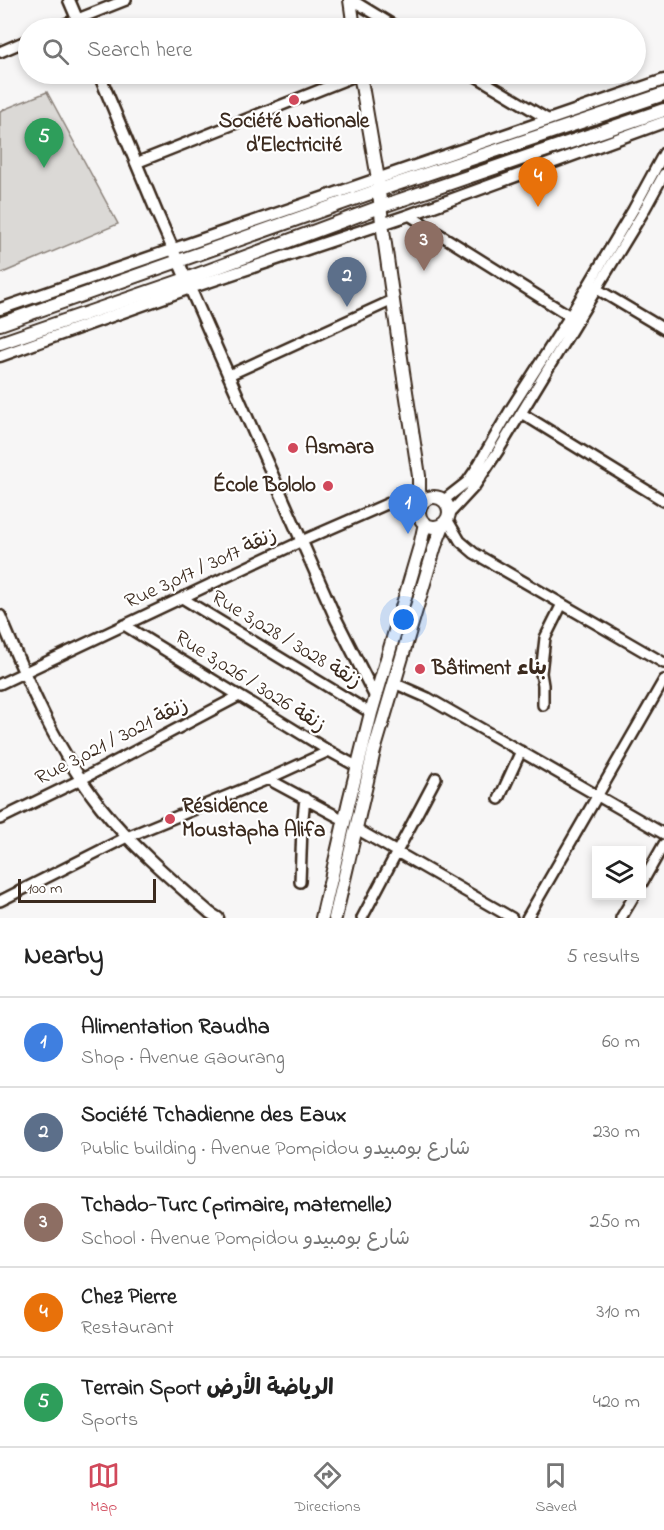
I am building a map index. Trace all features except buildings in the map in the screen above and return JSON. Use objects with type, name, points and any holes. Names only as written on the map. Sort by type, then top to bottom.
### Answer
[{"type":"main road","points":[[351,0],[353,18]]},
{"type":"main road","points":[[322,918],[371,713],[425,523],[420,514],[419,476],[362,84]]},
{"type":"main road","points":[[0,324],[175,254],[378,185],[664,94]]},
{"type":"main road","points":[[0,343],[188,284],[380,207],[664,110]]},
{"type":"main road","points":[[335,918],[374,751],[435,546],[447,519],[447,504],[419,476]]},
{"type":"main road","points":[[421,504],[429,498],[439,498]]},
{"type":"main road","points":[[425,523],[434,526],[447,519]]},
{"type":"street","points":[[69,0],[76,18]]},
{"type":"street","points":[[91,18],[126,0]]},
{"type":"street","points":[[351,0],[381,18]]},
{"type":"street","points":[[0,52],[18,44]]},
{"type":"street","points":[[378,185],[549,120],[664,80]]},
{"type":"street","points":[[103,84],[188,284],[336,619],[376,698]]},
{"type":"street","points":[[136,163],[335,84]]},
{"type":"street","points":[[489,84],[549,120]]},
{"type":"street","points":[[0,356],[188,284],[409,215],[664,122]]},
{"type":"street","points":[[439,498],[467,482],[476,469],[570,316],[664,153]]},
{"type":"street","points":[[664,174],[597,289],[483,475],[447,519],[460,542],[474,553],[664,663]]},
{"type":"street","points":[[409,215],[570,316]]},
{"type":"street","points":[[0,309],[175,254]]},
{"type":"street","points":[[597,289],[664,329]]},
{"type":"street","points":[[229,375],[393,300]]},
{"type":"street","points":[[521,413],[664,501]]},
{"type":"street","name":"Rue 3,017 / زنقة 3017","points":[[0,684],[302,541],[419,490]]},
{"type":"street","name":"Rue 3,028 / زنقة 3028","points":[[182,598],[371,713]]},
{"type":"street","points":[[543,705],[541,673],[545,638],[562,604]]},
{"type":"street","points":[[0,616],[23,673],[56,741],[100,807],[160,870],[212,916]]},
{"type":"street","name":"Rue 3,026 / زنقة 3026","points":[[124,625],[358,767]]},
{"type":"street","points":[[527,918],[664,680]]},
{"type":"street","points":[[394,682],[428,698],[664,834]]},
{"type":"street","name":"Rue 3,021 / زنقة 3021","points":[[0,819],[82,779],[239,696]]},
{"type":"street","points":[[0,901],[127,837],[329,751]]},
{"type":"street","points":[[499,799],[521,751]]},
{"type":"street","points":[[268,778],[344,820]]},
{"type":"street","points":[[362,918],[436,778]]},
{"type":"street","points":[[300,882],[305,798]]},
{"type":"street","points":[[356,828],[512,918]]},
{"type":"street","points":[[646,876],[664,844]]},
{"type":"street","points":[[621,918],[632,900]]},
{"type":"shaded area","points":[[47,92],[118,224],[0,274],[0,111]]},
{"type":"place","name":"Société Nationale d’Electricité","points":[[294,100]]},
{"type":"place","name":"Terrain Sport الرياضة الأرض","points":[[44,168]]},
{"type":"place","name":"Chez Pierre","points":[[538,207]]},
{"type":"place","name":"Tchado-Turc (primaire, maternelle)","points":[[424,271]]},
{"type":"place","name":"Société Tchadienne des Eaux","points":[[347,307]]},
{"type":"place","name":"Asmara","points":[[293,448]]},
{"type":"place","name":"École Bololo","points":[[328,486]]},
{"type":"place","name":"Alimentation Raudha","points":[[408,534]]},
{"type":"place","name":"Bâtiment بناء","points":[[420,669]]},
{"type":"place","name":"Résidence Moustapha Alifa","points":[[170,819]]}]
